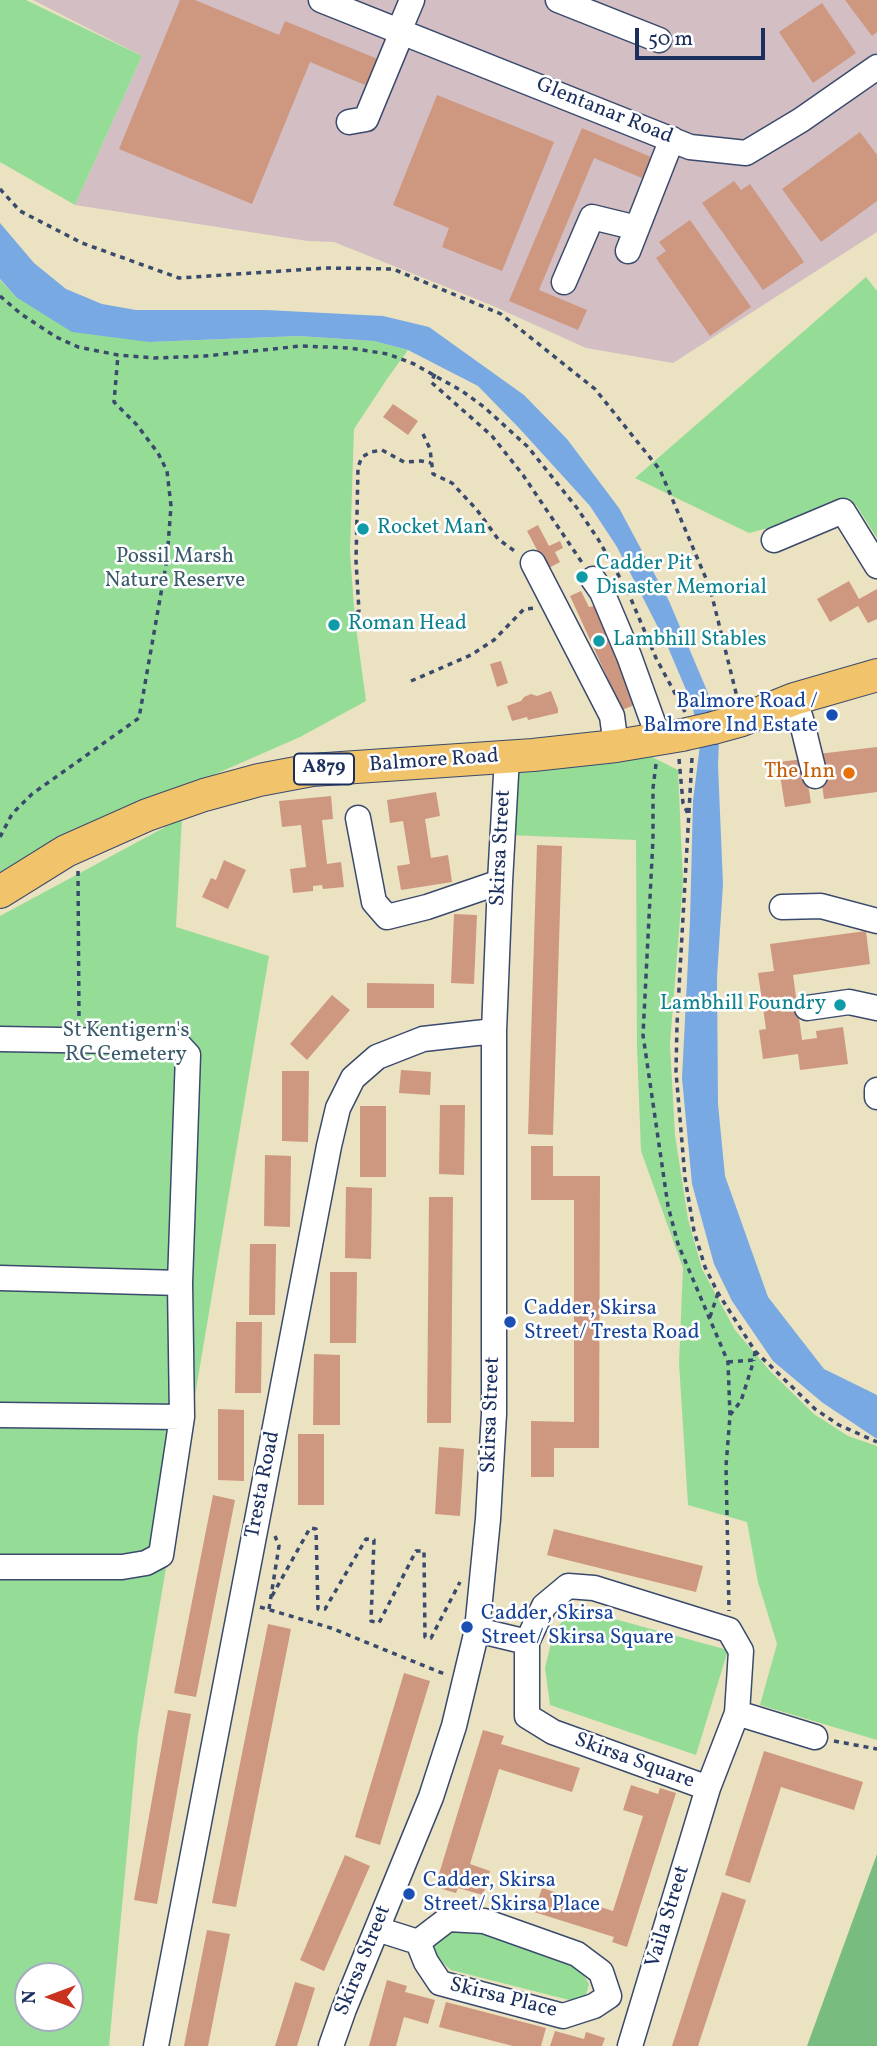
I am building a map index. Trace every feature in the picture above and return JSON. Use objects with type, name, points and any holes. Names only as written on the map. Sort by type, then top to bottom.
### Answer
[{"type":"main road","name":"A879","points":[[672,737],[728,724],[793,699],[877,675]]},
{"type":"main road","name":"Balmore Road","points":[[0,892],[77,846],[158,811],[259,780],[312,770],[507,757],[616,746],[672,737]]},
{"type":"street","name":"Glentanar Road","points":[[321,0],[690,147],[746,153],[801,120],[877,67]]},
{"type":"street","points":[[349,122],[366,119],[412,0]]},
{"type":"street","points":[[558,0],[659,40]]},
{"type":"street","points":[[628,251],[672,139]]},
{"type":"street","points":[[564,282],[592,217],[637,228]]},
{"type":"street","points":[[774,540],[843,511],[877,566]]},
{"type":"street","points":[[533,562],[612,716],[616,746]]},
{"type":"street","points":[[593,579],[602,592],[629,656],[672,737]]},
{"type":"street","points":[[793,699],[801,719],[814,776]]},
{"type":"street","name":"Skirsa Street","points":[[331,2046],[430,1797],[454,1726],[477,1630],[488,1519],[494,1414],[494,1031],[507,757]]},
{"type":"street","points":[[358,818],[374,902],[387,917],[500,882]]},
{"type":"street","points":[[782,907],[821,906],[877,921]]},
{"type":"street","points":[[807,1008],[849,1002],[877,1008]]},
{"type":"street","name":"Tresta Road","points":[[156,2046],[338,1108],[354,1078],[377,1056],[423,1039],[494,1031]]},
{"type":"street","points":[[0,1039],[176,1042],[188,1055],[180,1283],[182,1417],[161,1555],[146,1563],[122,1567],[0,1567]]},
{"type":"street","points":[[877,1091],[877,1097]]},
{"type":"street","points":[[0,1278],[180,1283]]},
{"type":"street","points":[[0,1415],[182,1417]]},
{"type":"street","name":"Skirsa Square","points":[[568,1586],[594,1588],[729,1630],[741,1651],[737,1713],[708,1788],[553,1732],[527,1716],[527,1642],[544,1606],[568,1586]]},
{"type":"street","points":[[477,1630],[527,1642]]},
{"type":"street","points":[[737,1713],[815,1737]]},
{"type":"street","name":"Vaila Street","points":[[630,2046],[708,1788]]},
{"type":"street","points":[[377,1929],[418,1942],[447,1919],[484,1921],[577,1954],[601,1972],[609,1996],[642,2005]]},
{"type":"street","name":"Skirsa Place","points":[[418,1942],[426,1962],[440,1983],[563,2016],[594,2007],[609,1996]]},
{"type":"path","points":[[0,189],[20,211],[82,243],[179,278],[326,268],[393,268],[501,314],[595,389],[660,470],[710,588],[728,724]]},
{"type":"path","points":[[0,837],[12,814],[32,794],[139,718],[167,559],[171,506],[167,471],[158,453],[137,425],[114,402],[118,355]]},
{"type":"path","points":[[435,374],[431,382],[492,436],[523,475],[593,579]]},
{"type":"path","points":[[423,434],[430,449],[433,474],[452,483],[477,510],[498,539],[517,553],[525,566],[533,562]]},
{"type":"path","points":[[356,613],[359,611],[356,561],[358,467],[362,457],[382,450],[404,462],[430,463]]},
{"type":"path","points":[[411,681],[471,655],[495,640],[524,609],[533,609],[552,599]]},
{"type":"path","points":[[672,737],[678,748],[683,803],[688,816]]},
{"type":"path","points":[[672,737],[653,788],[643,1035],[668,1206],[678,1244],[728,1362],[730,1416],[726,1466],[729,1630]]},
{"type":"path","points":[[77,846],[79,1040]]},
{"type":"path","points":[[710,1317],[718,1293]]},
{"type":"path","points":[[730,1416],[741,1401],[755,1351]]},
{"type":"path","points":[[728,1362],[754,1360]]},
{"type":"path","points":[[272,1595],[310,1528],[316,1529],[318,1609],[325,1609],[366,1539],[374,1540],[371,1621],[379,1623],[416,1551],[424,1551],[425,1637],[431,1638],[460,1582]]},
{"type":"path","points":[[255,1530],[274,1535],[279,1546],[269,1609],[331,1628],[465,1681]]},
{"type":"path","points":[[815,1737],[877,1749]]},
{"type":"shaded area","points":[[33,0],[877,0],[877,232],[673,363],[586,348],[491,305],[334,242],[308,241],[75,205],[142,56]]},
{"type":"green space","points":[[0,0],[26,0],[142,56],[75,205],[0,162]]},
{"type":"green space","points":[[866,277],[877,291],[877,538],[856,505],[749,533],[635,478]]},
{"type":"green space","name":"Possil Marsh Nature Reserve","points":[[0,280],[16,297],[149,342],[299,336],[374,341],[408,350],[354,429],[350,553],[355,620],[366,701],[300,737],[79,834],[0,888]]},
{"type":"green space","points":[[650,756],[678,770],[683,881],[670,1044],[675,1135],[688,1219],[702,1269],[735,1330],[770,1371],[814,1414],[848,1436],[877,1446],[877,1740],[760,1705],[777,1644],[758,1582],[747,1522],[688,1505],[679,1363],[683,1268],[641,1151],[637,1047],[636,840],[507,835],[511,764]]},
{"type":"green space","name":"St Kentigern's RC Cemetery","points":[[182,818],[176,927],[269,956],[138,1734],[109,2046],[0,2046],[0,916]]},
{"type":"green space","points":[[574,1608],[728,1650],[696,1755],[550,1705],[545,1668],[554,1631]]},
{"type":"green space","points":[[877,1854],[877,2046],[807,2046]]},
{"type":"green space","points":[[456,1925],[578,1966],[589,1984],[586,1995],[573,2001],[451,1970],[436,1957],[431,1948]]},
{"type":"water","points":[[0,223],[34,263],[66,289],[102,304],[136,310],[266,310],[383,316],[429,327],[524,395],[567,439],[619,508],[669,601],[708,693],[719,741],[723,884],[717,977],[718,1104],[725,1176],[768,1297],[824,1369],[877,1395],[877,1439],[823,1403],[773,1361],[732,1301],[714,1264],[692,1184],[682,1078],[693,801],[700,745],[692,704],[667,645],[617,547],[590,506],[478,386],[408,350],[374,341],[299,336],[149,342],[72,332],[16,297],[0,279]]},
{"type":"building","points":[[180,0],[195,0],[279,35],[285,21],[380,60],[370,87],[310,62],[252,204],[119,149]]},
{"type":"building","points":[[845,0],[877,0],[877,32],[872,36]]},
{"type":"building","points":[[822,3],[856,53],[813,83],[779,32]]},
{"type":"building","points":[[437,95],[554,142],[502,271],[442,247],[449,228],[393,205]]},
{"type":"building","points":[[582,128],[651,157],[642,178],[594,158],[539,290],[587,310],[578,330],[509,301]]},
{"type":"building","points":[[860,132],[877,155],[877,201],[821,242],[782,189]]},
{"type":"building","points":[[734,181],[741,190],[750,184],[804,262],[763,290],[702,203]]},
{"type":"building","points":[[690,220],[751,307],[710,336],[656,258],[666,251],[659,242]]},
{"type":"building","points":[[393,404],[418,421],[408,435],[383,417]]},
{"type":"building","points":[[538,525],[549,546],[560,541],[563,548],[555,552],[560,562],[547,569],[527,531]]},
{"type":"building","points":[[849,581],[859,599],[877,589],[877,619],[868,623],[858,606],[830,622],[817,599]]},
{"type":"building","name":"Lambhill Stables","points":[[581,591],[589,607],[594,606],[637,704],[622,710],[570,596]]},
{"type":"building","points":[[501,661],[508,683],[497,687],[490,664]]},
{"type":"building","points":[[551,691],[558,713],[512,721],[507,706],[531,694],[537,696]]},
{"type":"building","name":"The Inn","points":[[877,747],[877,792],[824,799],[818,754]]},
{"type":"building","points":[[804,759],[811,803],[785,807],[778,762]]},
{"type":"building","points":[[436,792],[440,816],[425,819],[431,858],[448,855],[452,882],[401,890],[397,866],[410,864],[403,821],[390,823],[387,800]]},
{"type":"building","points":[[331,796],[333,819],[322,820],[327,864],[341,862],[344,887],[323,889],[322,885],[313,886],[313,891],[293,893],[290,869],[306,867],[301,825],[282,827],[279,801]]},
{"type":"building","points":[[537,845],[562,846],[553,1135],[528,1134]]},
{"type":"building","points":[[224,860],[246,870],[228,909],[202,897],[211,878],[216,880]]},
{"type":"building","points":[[454,914],[477,915],[474,984],[451,983]]},
{"type":"building","points":[[866,931],[870,964],[793,975],[802,1040],[817,1038],[816,1031],[843,1027],[848,1064],[800,1070],[798,1054],[763,1059],[759,1030],[766,1029],[758,973],[774,971],[770,944]]},
{"type":"building","points":[[367,983],[434,984],[434,1008],[367,1008]]},
{"type":"building","points":[[332,995],[350,1010],[307,1060],[290,1044]]},
{"type":"building","points":[[401,1070],[431,1072],[430,1095],[399,1093]]},
{"type":"building","points":[[282,1071],[309,1071],[308,1142],[282,1141]]},
{"type":"building","points":[[440,1105],[465,1105],[464,1175],[439,1174]]},
{"type":"building","points":[[360,1106],[386,1106],[386,1177],[360,1177]]},
{"type":"building","points":[[531,1146],[553,1146],[553,1176],[600,1176],[599,1448],[554,1448],[554,1477],[531,1477],[531,1421],[574,1422],[574,1200],[531,1200]]},
{"type":"building","points":[[265,1155],[291,1156],[290,1227],[264,1226]]},
{"type":"building","points":[[346,1187],[372,1188],[371,1259],[345,1258]]},
{"type":"building","points":[[429,1197],[453,1197],[451,1423],[427,1423]]},
{"type":"building","points":[[250,1244],[276,1244],[275,1315],[249,1315]]},
{"type":"building","points":[[330,1272],[357,1272],[356,1343],[330,1343]]},
{"type":"building","points":[[236,1322],[262,1322],[261,1393],[235,1393]]},
{"type":"building","points":[[314,1354],[340,1355],[340,1425],[313,1425]]},
{"type":"building","points":[[218,1409],[244,1410],[244,1481],[218,1480]]},
{"type":"building","points":[[298,1434],[324,1434],[324,1505],[298,1505]]},
{"type":"building","points":[[439,1447],[464,1449],[460,1516],[435,1514]]},
{"type":"building","points":[[213,1495],[235,1500],[196,1697],[174,1693]]},
{"type":"building","points":[[554,1529],[703,1566],[696,1592],[547,1555]]},
{"type":"building","points":[[268,1624],[291,1629],[236,1907],[212,1903]]},
{"type":"building","points":[[404,1673],[430,1681],[380,1845],[355,1837]]},
{"type":"building","points":[[168,1710],[191,1714],[157,1904],[134,1900]]},
{"type":"building","points":[[483,1730],[504,1736],[501,1744],[580,1768],[572,1792],[499,1769],[470,1864],[490,1871],[483,1895],[458,1888],[456,1893],[435,1887]]},
{"type":"building","points":[[764,1751],[863,1782],[854,1810],[781,1787],[750,1883],[725,1875]]},
{"type":"building","points":[[631,1785],[658,1794],[660,1788],[676,1793],[627,1947],[612,1942],[614,1937],[534,1912],[542,1888],[613,1911],[643,1816],[623,1810]]},
{"type":"building","points":[[345,1855],[370,1866],[324,1971],[300,1960]]},
{"type":"building","points":[[722,1892],[746,1900],[698,2046],[672,2046]]},
{"type":"building","points":[[207,1930],[230,1934],[208,2046],[184,2046]]},
{"type":"building","points":[[387,1980],[407,1986],[405,1992],[435,2000],[428,2024],[404,2017],[396,2046],[369,2046]]},
{"type":"building","points":[[295,1982],[315,1988],[297,2046],[275,2046]]},
{"type":"building","points":[[446,2002],[546,2028],[541,2046],[513,2046],[439,2027]]},
{"type":"building","points":[[555,2031],[584,2039],[586,2032],[605,2038],[602,2046],[550,2046]]},
{"type":"place","name":"Rocket Man","points":[[363,529]]},
{"type":"place","name":"Cadder Pit Disaster Memorial","points":[[582,577]]},
{"type":"place","name":"Roman Head","points":[[334,625]]},
{"type":"place","name":"Lambhill Stables","points":[[599,641]]},
{"type":"place","name":"Balmore Road / Balmore Ind Estate","points":[[832,715]]},
{"type":"place","name":"The Inn","points":[[849,773]]},
{"type":"place","name":"Lambhill Foundry","points":[[840,1005]]},
{"type":"place","name":"Cadder, Skirsa Street/ Tresta Road","points":[[510,1322]]},
{"type":"place","name":"Cadder, Skirsa Street/ Skirsa Square","points":[[467,1627]]},
{"type":"place","name":"Cadder, Skirsa Street/ Skirsa Place","points":[[409,1894]]}]
